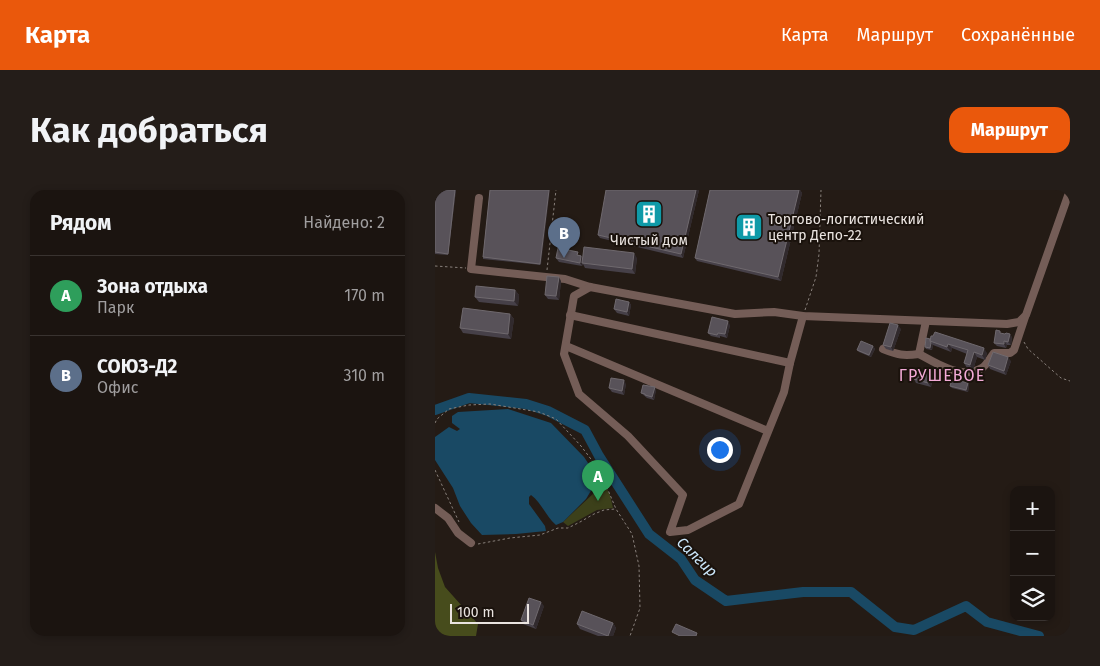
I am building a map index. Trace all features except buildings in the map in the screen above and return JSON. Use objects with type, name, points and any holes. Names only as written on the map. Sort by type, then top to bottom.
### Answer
[{"type":"street","points":[[883,349],[898,355],[919,354],[948,369],[969,373],[983,368],[994,353],[1010,353],[1014,350],[1070,190]]},
{"type":"street","points":[[479,198],[471,269],[565,279],[590,287],[735,314],[774,312],[803,316],[1007,324],[1019,322],[1026,315]]},
{"type":"street","points":[[590,287],[574,296],[564,354],[579,394],[628,436],[683,495],[670,532],[687,530],[739,504],[784,392],[803,316]]},
{"type":"street","points":[[570,315],[790,363]]},
{"type":"street","points":[[919,354],[927,321]]},
{"type":"street","points":[[566,346],[769,431]]},
{"type":"street","points":[[435,508],[448,518],[458,533],[471,543]]},
{"type":"path","points":[[546,276],[556,190]]},
{"type":"path","points":[[803,316],[816,277],[819,254],[821,190]]},
{"type":"path","points":[[435,266],[471,269]]},
{"type":"path","points":[[1019,334],[1028,349],[1061,378],[1070,381]]},
{"type":"path","points":[[435,423],[449,408],[490,404],[513,407],[539,412],[556,419],[581,446],[600,471],[616,509],[632,534],[639,566],[640,608],[631,636]]},
{"type":"path","points":[[435,470],[460,523]]},
{"type":"path","points":[[435,476],[439,478]]},
{"type":"path","points":[[471,543],[478,544],[540,535],[558,528],[568,528],[604,510],[616,509]]},
{"type":"green space","points":[[600,474],[610,495],[613,508],[597,510],[568,526],[563,522],[594,493]]},
{"type":"green space","points":[[435,552],[438,568],[445,587],[478,624],[476,636],[435,636]]},
{"type":"water","points":[[508,409],[551,423],[584,457],[594,472],[595,484],[586,499],[563,522],[556,525],[531,495],[529,497],[529,504],[545,526],[546,531],[482,535],[471,523],[460,506],[453,488],[435,460],[435,437],[449,427],[457,431],[460,429],[452,423],[452,416],[458,412]]},
{"type":"waterway","name":"Салгир","points":[[435,410],[469,398],[526,404],[548,411],[585,430],[599,456],[649,534],[681,559],[695,580],[726,601],[803,592],[851,592],[895,627],[914,630],[966,606],[987,622],[1039,636]]},
{"type":"place","name":"Чистый дом","points":[[649,214]]},
{"type":"place","name":"Торгово-логистический центр Депо-22","points":[[749,227]]},
{"type":"place","name":"СОЮЗ-Д2","points":[[564,258]]},
{"type":"place","name":"Зона отдыха","points":[[598,501]]},
{"type":"district","name":"ГРУШЕВОЕ","points":[[942,375]]}]
